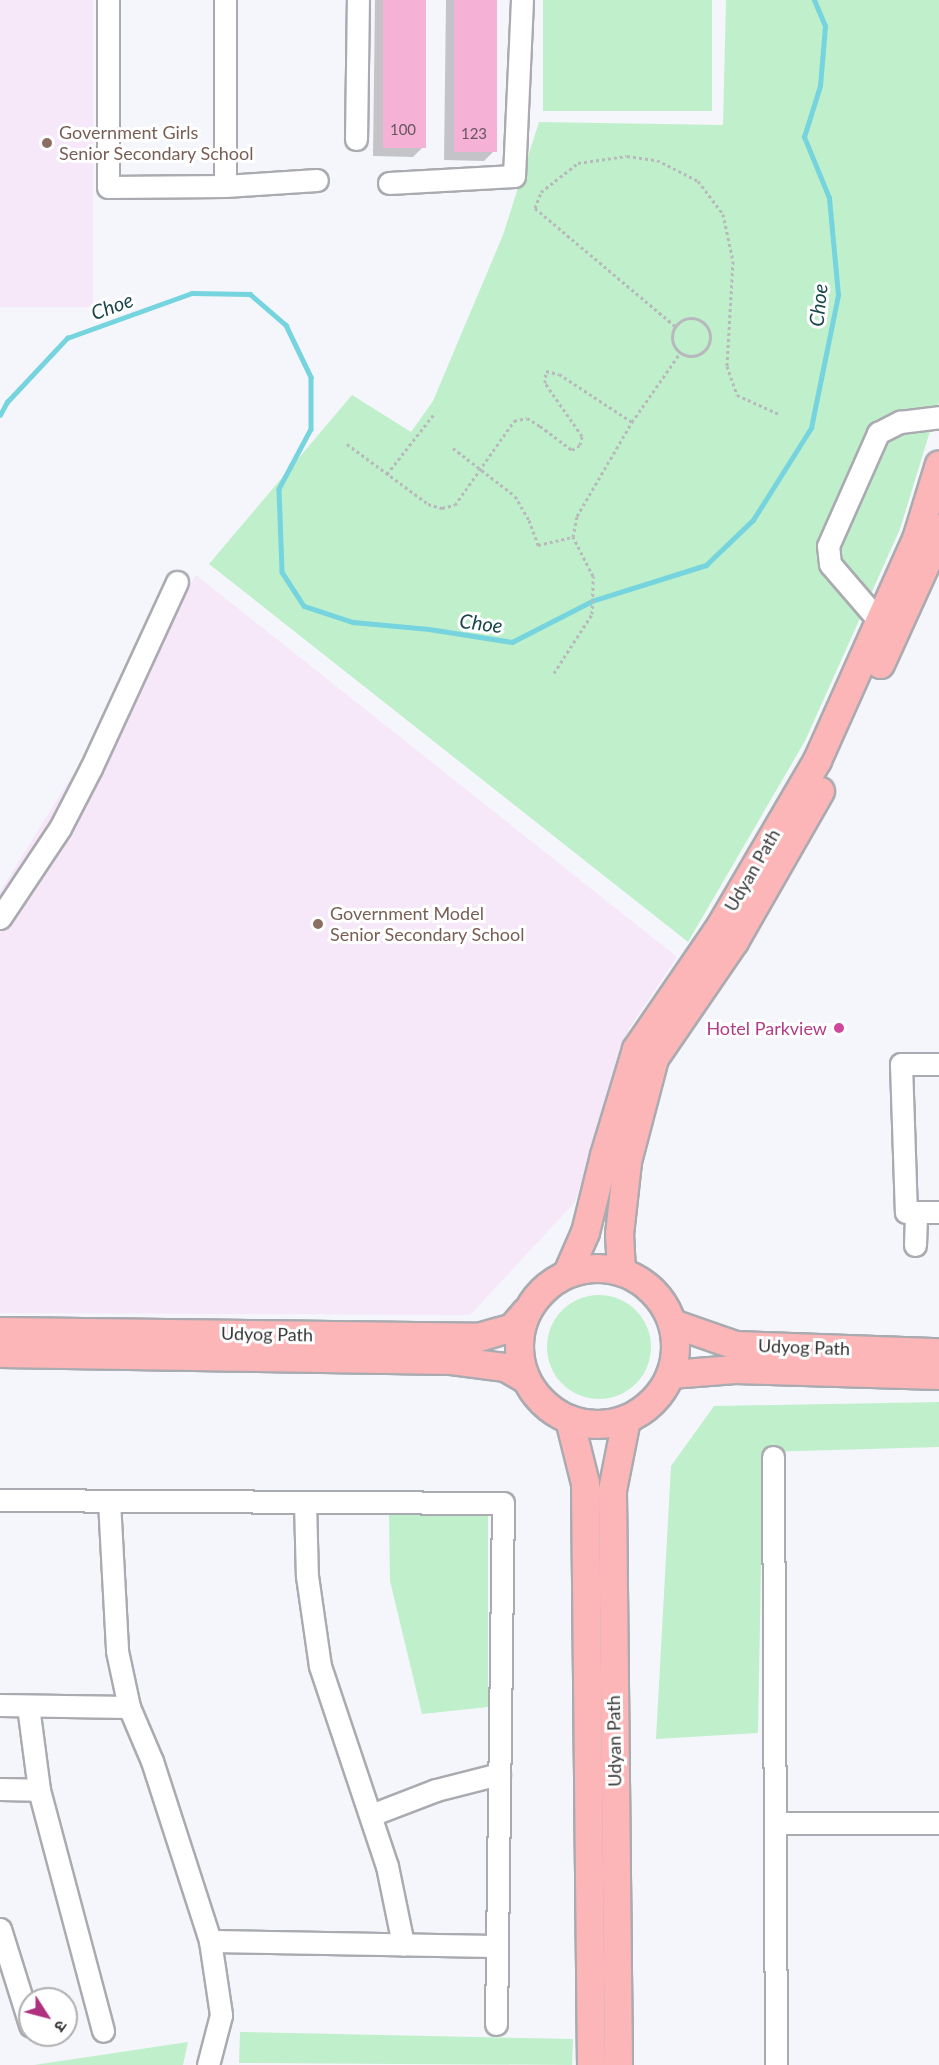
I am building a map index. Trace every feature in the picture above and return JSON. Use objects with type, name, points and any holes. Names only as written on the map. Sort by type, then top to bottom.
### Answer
[{"type":"main road","name":"Udyan Path","points":[[567,1273],[585,1232],[604,1155],[636,1049],[720,926],[817,760],[916,539],[939,464]]},
{"type":"main road","name":"Udyan Path","points":[[621,1270],[619,1234],[627,1161],[654,1058],[734,941],[831,772],[933,547],[939,528]]},
{"type":"main road","points":[[593,1267],[621,1270],[653,1290],[665,1306],[672,1323],[676,1349],[670,1374],[657,1396],[626,1419],[598,1425],[569,1419],[548,1408],[526,1379],[520,1362],[518,1345],[526,1311],[548,1285],[567,1273],[593,1267]]},
{"type":"main road","name":"Udyog Path","points":[[0,1331],[478,1337],[512,1327],[526,1311]]},
{"type":"main road","name":"Udyog Path","points":[[672,1323],[735,1345],[939,1352]]},
{"type":"main road","name":"Udyog Path","points":[[0,1353],[451,1360],[505,1367],[526,1379]]},
{"type":"main road","name":"Udyog Path","points":[[670,1374],[735,1369],[939,1375]]},
{"type":"main road","name":"Udyan Path","points":[[569,1419],[585,1483],[591,2065]]},
{"type":"main road","name":"Udyan Path","points":[[618,2065],[612,1490],[626,1419]]},
{"type":"street","points":[[108,0],[108,187],[225,186],[317,180]]},
{"type":"street","points":[[225,0],[225,186]]},
{"type":"street","points":[[356,139],[358,0]]},
{"type":"street","points":[[389,183],[514,176],[522,0]]},
{"type":"street","points":[[879,621],[830,564],[828,546],[878,433],[900,422],[939,417]]},
{"type":"street","points":[[0,918],[70,808],[177,582]]},
{"type":"street","points":[[939,1064],[901,1064],[906,1212],[939,1212]]},
{"type":"street","points":[[915,1245],[916,1212]]},
{"type":"street","points":[[773,1457],[776,2065]]},
{"type":"street","points":[[0,1500],[503,1503],[495,2024]]},
{"type":"street","points":[[109,1501],[117,1651],[129,1707],[152,1761],[210,1941],[221,2015],[208,2065]]},
{"type":"street","points":[[305,1502],[307,1576],[320,1666],[387,1866],[403,1944]]},
{"type":"street","points":[[0,1705],[129,1707]]},
{"type":"street","points":[[28,1706],[39,1790],[103,2031]]},
{"type":"street","points":[[371,1815],[436,1790],[499,1774]]},
{"type":"street","points":[[0,1789],[39,1790]]},
{"type":"street","points":[[775,1823],[939,1823]]},
{"type":"street","points":[[0,1929],[8,1978],[18,2000]]},
{"type":"street","points":[[210,1941],[496,1946]]},
{"type":"path","points":[[675,327],[535,208],[541,192],[578,163],[627,156],[657,160],[698,181],[723,214],[733,261],[727,366],[737,395],[781,415]]},
{"type":"path","points":[[686,319],[698,320],[710,334],[708,346],[704,351],[692,356],[680,353],[672,338],[675,327],[686,319]]},
{"type":"path","points":[[554,673],[592,614],[593,576],[573,537],[577,516],[632,422],[680,353]]},
{"type":"path","points":[[347,444],[428,504],[442,508],[455,505],[514,421],[527,418],[572,450],[580,445],[582,436],[545,383],[546,371],[559,375],[632,422]]},
{"type":"path","points":[[387,474],[434,414]]},
{"type":"path","points":[[453,448],[515,496],[529,520],[538,545],[573,537]]},
{"type":"shaded area","name":"Government Girls Senior Secondary School","points":[[0,0],[93,0],[93,307],[0,307]]},
{"type":"shaded area","name":"Government Model Senior Secondary School","points":[[196,575],[677,957],[629,1029],[575,1202],[470,1315],[0,1313],[0,892]]},
{"type":"green space","points":[[543,0],[712,0],[712,111],[543,111]]},
{"type":"green space","points":[[726,0],[939,0],[939,402],[900,529],[805,741],[688,942],[209,564],[352,395],[411,432],[433,401],[503,235],[539,122],[723,125]]},
{"type":"green space","points":[[599,1295],[619,1299],[636,1310],[647,1327],[651,1347],[647,1367],[636,1384],[619,1395],[599,1399],[579,1395],[562,1384],[551,1367],[547,1347],[551,1327],[562,1310],[579,1299]]},
{"type":"green space","points":[[939,1402],[939,1447],[763,1452],[758,1733],[656,1739],[671,1466],[714,1406]]},
{"type":"green space","points":[[389,1513],[488,1513],[488,1707],[422,1714],[390,1581]]},
{"type":"green space","points":[[240,2032],[573,2039],[572,2065],[239,2063]]},
{"type":"green space","points":[[188,2042],[183,2065],[34,2065]]},
{"type":"building","points":[[383,0],[426,0],[426,148],[383,148]]},
{"type":"building","points":[[454,0],[497,0],[497,152],[454,152]]},
{"type":"waterway","name":"Choe","points":[[0,415],[7,402],[67,338],[192,293],[250,294],[286,325],[311,377],[311,429],[279,489],[282,572],[304,606],[353,622],[429,629],[512,642],[592,601],[706,565],[753,520],[811,428],[838,295],[829,198],[804,137],[820,86],[825,26],[814,0]]},
{"type":"place","name":"Government Girls Senior Secondary School","points":[[47,143]]},
{"type":"place","name":"Government Model Senior Secondary School","points":[[318,924]]},
{"type":"place","name":"Hotel Parkview","points":[[839,1028]]}]
